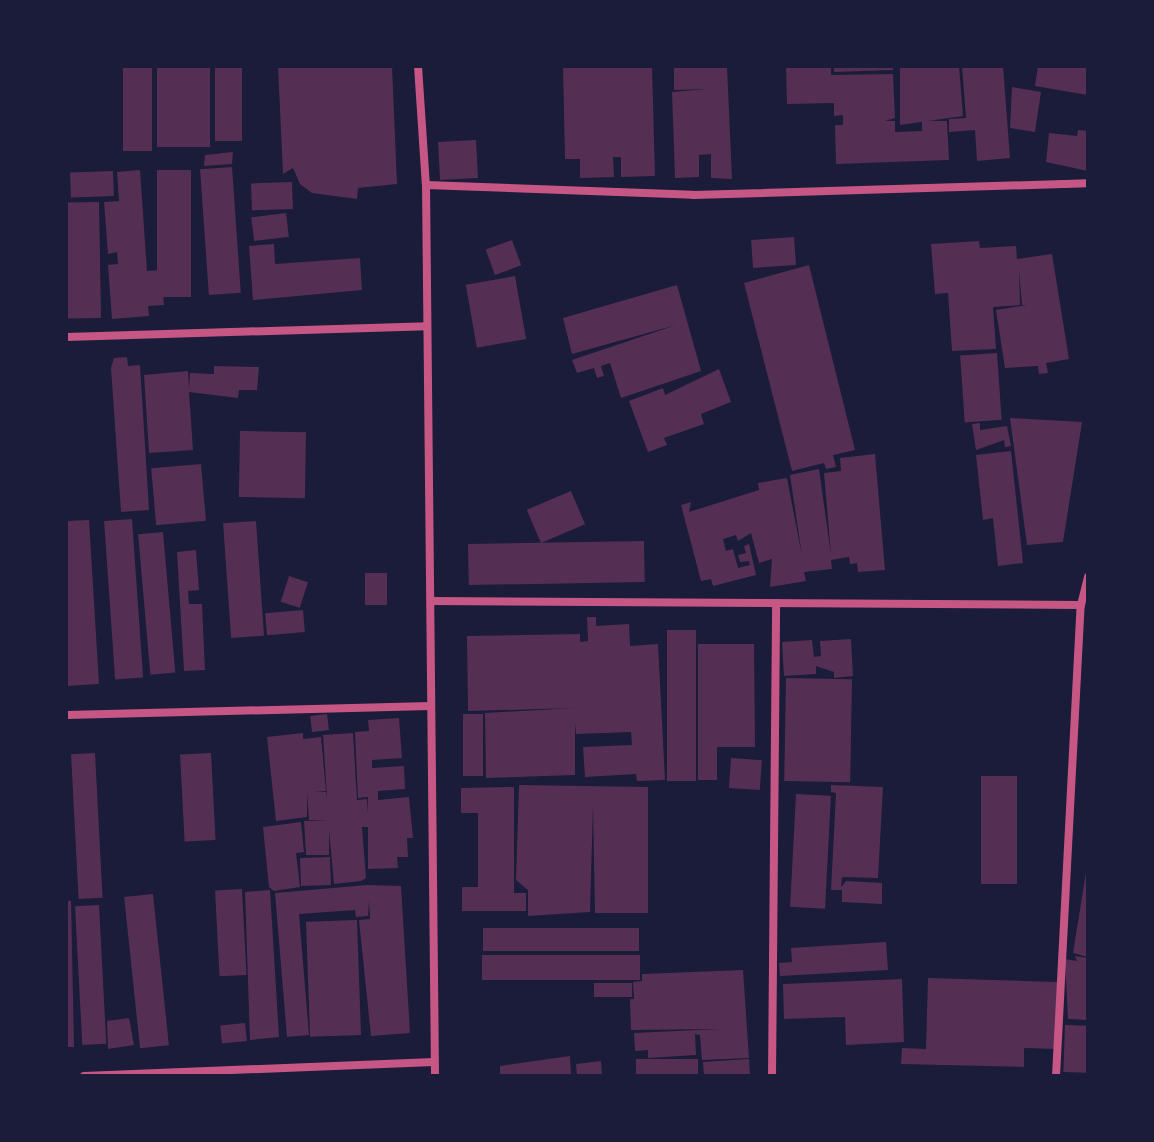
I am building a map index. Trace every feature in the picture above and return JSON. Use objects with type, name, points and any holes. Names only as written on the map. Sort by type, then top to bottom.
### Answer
[{"type":"street","points":[[418,66],[426,185],[435,1076]]},
{"type":"street","points":[[426,185],[693,195],[1088,183]]},
{"type":"street","points":[[66,337],[427,326]]},
{"type":"street","points":[[1056,1076],[1081,605],[1088,577]]},
{"type":"street","points":[[431,601],[1081,605]]},
{"type":"street","points":[[772,1076],[776,603]]},
{"type":"street","points":[[66,715],[430,706]]},
{"type":"street","points":[[84,1076],[434,1062]]},
{"type":"building","points":[[123,66],[152,66],[152,151],[123,151]]},
{"type":"building","points":[[157,66],[210,66],[210,147],[157,147]]},
{"type":"building","points":[[215,66],[242,66],[242,141],[215,141]]},
{"type":"building","points":[[278,66],[392,66],[397,184],[358,188],[357,199],[312,193],[300,184],[293,168],[283,174]]},
{"type":"building","points":[[563,66],[652,66],[655,176],[621,177],[621,157],[613,157],[614,177],[580,178],[580,159],[565,159]]},
{"type":"building","points":[[674,66],[727,66],[732,179],[711,178],[711,154],[699,155],[699,177],[675,178],[672,92],[707,89],[674,90]]},
{"type":"building","points":[[786,66],[831,66],[831,75],[893,74],[895,118],[885,121],[895,121],[895,132],[922,131],[922,121],[947,121],[949,160],[836,164],[835,125],[843,125],[843,115],[834,116],[834,103],[787,104]]},
{"type":"building","points":[[834,66],[893,66],[893,70],[834,72]]},
{"type":"building","points":[[900,66],[959,66],[963,116],[900,125]]},
{"type":"building","points":[[962,66],[1003,66],[1010,158],[977,161],[975,130],[949,132],[949,119],[966,118]]},
{"type":"building","points":[[1038,66],[1088,66],[1088,95],[1035,86]]},
{"type":"building","points":[[1012,87],[1041,92],[1035,132],[1010,128]]},
{"type":"building","points":[[1078,130],[1088,131],[1088,171],[1046,162],[1049,133],[1077,136]]},
{"type":"building","points":[[476,140],[478,178],[440,180],[438,142]]},
{"type":"building","points":[[233,152],[232,164],[204,166],[205,155]]},
{"type":"building","points":[[232,167],[241,293],[209,295],[200,169]]},
{"type":"building","points":[[140,170],[147,271],[161,270],[164,305],[148,306],[149,316],[112,319],[108,265],[118,264],[117,252],[108,254],[104,202],[119,201],[117,172]]},
{"type":"building","points":[[157,170],[191,170],[191,297],[157,297]]},
{"type":"building","points":[[113,171],[114,196],[71,197],[70,173]]},
{"type":"building","points":[[292,182],[293,209],[252,210],[251,183]]},
{"type":"building","points":[[99,202],[101,318],[68,319],[66,203]]},
{"type":"building","points":[[286,213],[289,237],[254,241],[251,217]]},
{"type":"building","points":[[794,237],[796,265],[753,268],[751,240]]},
{"type":"building","points":[[512,240],[521,265],[495,275],[486,250]]},
{"type":"building","points":[[979,241],[980,248],[1016,246],[1017,259],[1052,254],[1069,359],[1046,363],[1048,373],[1039,374],[1038,366],[1005,368],[996,310],[1027,305],[1022,305],[1019,270],[1020,305],[993,307],[996,349],[952,351],[948,293],[935,294],[931,244]]},
{"type":"building","points":[[274,244],[275,264],[360,258],[362,290],[253,300],[249,246]]},
{"type":"building","points":[[809,265],[855,450],[833,455],[836,467],[826,469],[824,463],[792,471],[744,283]]},
{"type":"building","points":[[515,276],[526,339],[477,348],[466,285]]},
{"type":"building","points":[[677,285],[701,371],[621,398],[610,363],[601,366],[604,376],[597,378],[594,368],[577,373],[572,360],[676,325],[572,354],[563,318]]},
{"type":"building","points":[[997,353],[1002,420],[965,422],[960,356]]},
{"type":"building","points":[[127,357],[128,366],[140,365],[149,510],[121,512],[111,368],[114,358]]},
{"type":"building","points":[[214,366],[259,367],[257,390],[239,390],[238,398],[189,392],[193,450],[149,453],[144,375],[188,371],[189,388],[190,373],[214,374]]},
{"type":"building","points":[[719,369],[731,402],[701,414],[704,424],[664,438],[667,445],[648,452],[629,401],[663,388],[665,395]]},
{"type":"building","points":[[1010,418],[1082,422],[1063,542],[1027,545]]},
{"type":"building","points":[[980,423],[980,430],[1007,426],[1011,446],[1005,447],[1004,440],[976,450],[972,424]]},
{"type":"building","points":[[240,431],[306,432],[305,498],[239,497]]},
{"type":"building","points":[[1011,451],[1023,563],[998,566],[993,518],[983,520],[976,455]]},
{"type":"building","points":[[875,454],[885,570],[858,572],[857,563],[850,564],[849,557],[831,560],[832,569],[804,572],[806,581],[770,587],[772,559],[759,563],[751,533],[738,541],[736,535],[723,539],[726,551],[733,549],[738,568],[750,565],[749,561],[740,562],[738,555],[746,553],[744,546],[749,544],[756,575],[713,586],[711,579],[701,581],[681,505],[691,502],[689,512],[759,490],[758,483],[787,478],[802,556],[790,475],[819,469],[831,555],[824,473],[841,471],[840,458]]},
{"type":"building","points":[[201,464],[206,521],[156,525],[151,468]]},
{"type":"building","points":[[571,491],[585,524],[541,543],[527,510]]},
{"type":"building","points":[[132,519],[143,678],[115,680],[104,521]]},
{"type":"building","points":[[89,520],[99,684],[66,686],[66,521]]},
{"type":"building","points":[[256,521],[264,636],[231,638],[223,523]]},
{"type":"building","points":[[163,532],[175,672],[150,675],[138,534]]},
{"type":"building","points":[[644,541],[645,582],[469,585],[468,544]]},
{"type":"building","points":[[196,550],[199,590],[188,591],[189,604],[202,604],[205,670],[184,671],[177,552]]},
{"type":"building","points":[[365,573],[387,573],[387,605],[365,605]]},
{"type":"building","points":[[289,576],[308,582],[300,608],[281,602]]},
{"type":"building","points":[[303,610],[305,632],[267,635],[265,613]]},
{"type":"building","points":[[587,617],[596,617],[596,626],[629,624],[630,646],[658,644],[665,780],[637,781],[636,774],[585,777],[583,747],[632,745],[631,732],[576,734],[575,723],[575,775],[486,778],[485,713],[575,708],[468,711],[467,636],[580,634],[580,642],[588,641]]},
{"type":"building","points":[[667,630],[696,630],[696,781],[667,781]]},
{"type":"building","points":[[851,639],[853,676],[834,678],[834,672],[816,666],[816,674],[784,676],[782,642],[812,640],[814,657],[821,656],[820,641]]},
{"type":"building","points":[[698,644],[754,644],[755,747],[717,747],[717,780],[698,780]]},
{"type":"building","points":[[786,678],[852,679],[850,782],[784,781]]},
{"type":"building","points":[[327,714],[329,730],[312,732],[310,716]]},
{"type":"building","points":[[463,714],[483,714],[483,776],[463,776]]},
{"type":"building","points":[[399,718],[402,758],[372,760],[372,768],[404,766],[405,789],[378,791],[378,800],[409,797],[413,838],[407,838],[408,857],[397,857],[398,868],[368,869],[368,797],[358,798],[355,732],[369,731],[368,720]]},
{"type":"building","points":[[303,733],[303,739],[321,737],[326,791],[315,792],[326,792],[327,797],[323,735],[353,733],[357,800],[367,799],[369,827],[362,827],[366,878],[361,881],[334,884],[329,830],[329,855],[306,855],[304,821],[328,820],[309,820],[307,793],[307,817],[276,821],[267,737]]},
{"type":"building","points":[[95,753],[103,898],[79,899],[71,754]]},
{"type":"building","points":[[211,753],[216,840],[185,842],[180,755]]},
{"type":"building","points":[[731,758],[762,760],[760,790],[729,788]]},
{"type":"building","points":[[981,776],[1017,776],[1017,884],[981,884]]},
{"type":"building","points":[[519,785],[648,787],[648,913],[595,913],[593,806],[590,912],[528,916],[528,890],[516,880]]},
{"type":"building","points":[[831,785],[883,787],[878,878],[842,877],[841,887],[846,881],[882,883],[882,904],[842,902],[842,890],[831,890],[836,793],[831,792]]},
{"type":"building","points":[[514,787],[514,893],[526,893],[526,911],[462,911],[462,887],[478,887],[478,813],[461,813],[461,788]]},
{"type":"building","points":[[796,794],[831,796],[825,909],[790,907]]},
{"type":"building","points":[[301,822],[304,852],[296,853],[300,887],[274,891],[269,887],[263,827]]},
{"type":"building","points":[[330,857],[331,885],[301,886],[300,858]]},
{"type":"building","points":[[1088,860],[1088,957],[1073,953]]},
{"type":"building","points":[[367,885],[401,886],[410,1033],[371,1036],[359,920],[370,919],[369,901],[368,916],[356,917],[355,910],[299,914],[309,1035],[287,1037],[275,893]]},
{"type":"building","points":[[242,889],[247,975],[220,976],[215,890]]},
{"type":"building","points":[[270,890],[279,1037],[250,1040],[245,892]]},
{"type":"building","points":[[153,894],[169,1045],[140,1048],[124,897]]},
{"type":"building","points":[[66,901],[71,901],[74,1047],[66,1047]]},
{"type":"building","points":[[99,905],[106,1044],[82,1045],[75,906]]},
{"type":"building","points":[[357,920],[361,1035],[310,1037],[306,922]]},
{"type":"building","points":[[483,928],[639,928],[639,951],[483,951]]},
{"type":"building","points":[[886,942],[888,970],[780,976],[779,963],[792,962],[791,948]]},
{"type":"building","points":[[482,955],[640,955],[640,980],[482,980]]},
{"type":"building","points":[[1075,956],[1088,958],[1088,1020],[1068,1019],[1065,959],[1077,961]]},
{"type":"building","points":[[743,970],[749,1058],[702,1060],[700,1035],[695,1034],[696,1055],[648,1058],[648,1050],[635,1051],[634,1033],[720,1029],[631,1030],[633,982],[642,981],[642,974]]},
{"type":"building","points":[[928,978],[1057,982],[1056,1049],[1024,1048],[1024,1067],[901,1064],[902,1048],[926,1049]]},
{"type":"building","points":[[902,979],[904,1042],[846,1045],[845,1017],[784,1019],[783,984]]},
{"type":"building","points":[[594,983],[632,983],[632,997],[594,997]]},
{"type":"building","points":[[129,1018],[134,1045],[108,1049],[107,1021]]},
{"type":"building","points":[[245,1023],[247,1041],[222,1044],[220,1026]]},
{"type":"building","points":[[1065,1025],[1088,1026],[1086,1073],[1063,1072]]},
{"type":"building","points":[[570,1056],[571,1076],[500,1076],[500,1066]]},
{"type":"building","points":[[636,1059],[698,1059],[698,1076],[636,1076]]},
{"type":"building","points":[[749,1059],[750,1076],[704,1076],[703,1062]]},
{"type":"building","points":[[601,1061],[602,1076],[577,1076],[576,1064]]}]
